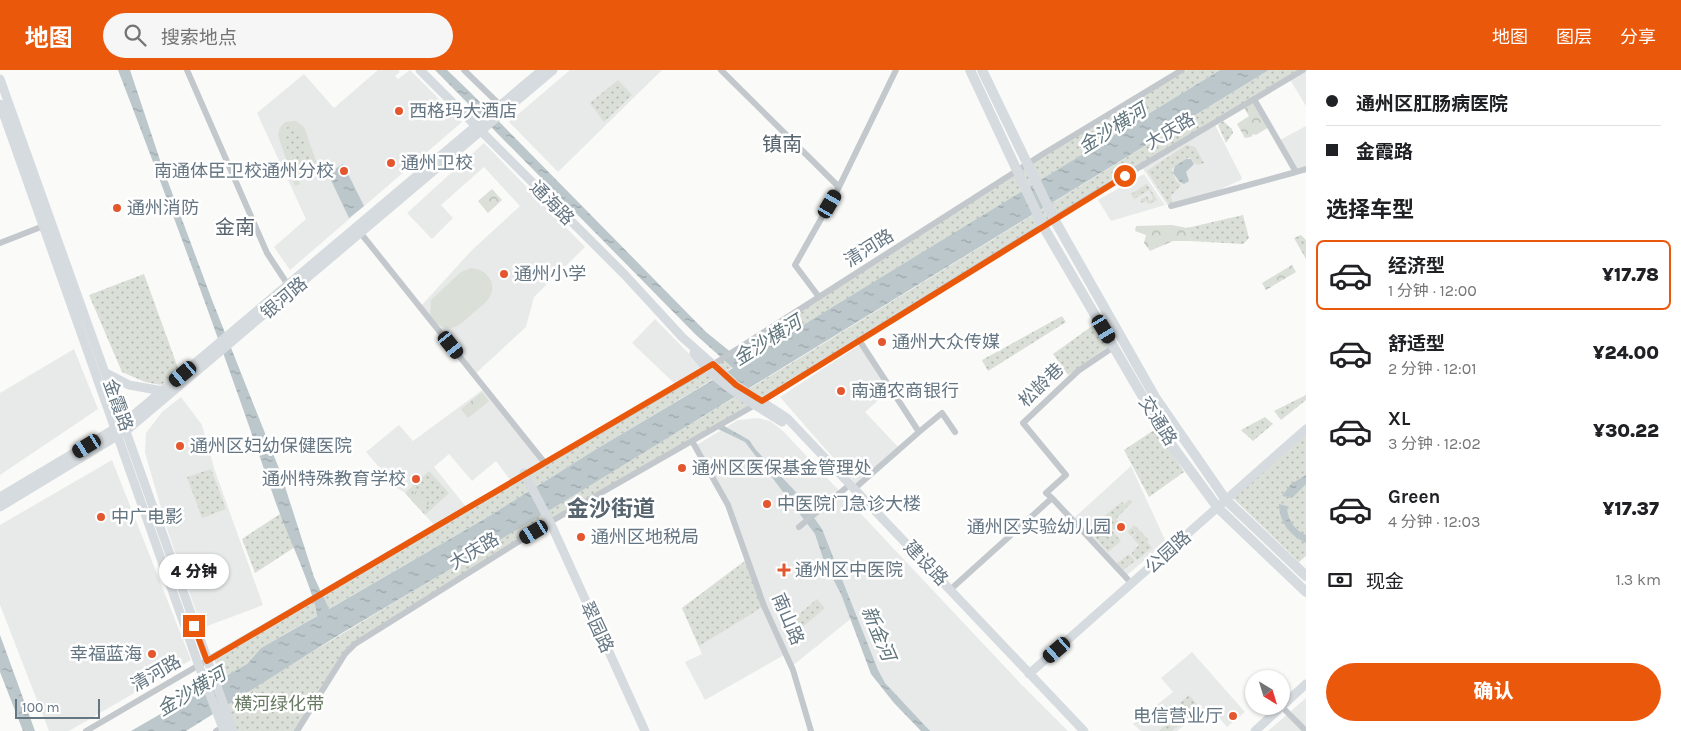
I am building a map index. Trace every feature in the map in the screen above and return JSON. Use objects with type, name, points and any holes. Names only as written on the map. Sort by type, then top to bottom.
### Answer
[{"type":"main road","name":"通海路","points":[[420,70],[625,275],[709,366],[759,403]]},
{"type":"main road","name":"银河路","points":[[0,507],[126,427],[478,129],[542,70]]},
{"type":"main road","name":"银河路","points":[[504,105],[553,70]]},
{"type":"main road","name":"交通路","points":[[970,70],[1016,172],[1043,226],[1168,440],[1218,508],[1306,592]]},
{"type":"main road","name":"交通路","points":[[982,70],[1054,219],[1155,398],[1226,500],[1306,576]]},
{"type":"main road","name":"金霞路","points":[[0,79],[116,433],[210,682],[222,712],[233,731]]},
{"type":"main road","name":"金霞路","points":[[0,104],[126,427],[203,663]]},
{"type":"main road","name":"银河路","points":[[126,427],[162,391],[290,288]]},
{"type":"main road","points":[[106,373],[129,385],[162,391]]},
{"type":"main road","name":"建设路","points":[[759,403],[787,418],[850,488],[1079,731]]},
{"type":"main road","name":"公园路","points":[[1029,674],[1306,429]]},
{"type":"main road","name":"银河路","points":[[0,498],[116,433]]},
{"type":"main road","name":"翠园路","points":[[524,473],[550,522],[644,731]]},
{"type":"main road","name":"建设路","points":[[850,488],[950,589],[1084,731]]},
{"type":"main road","points":[[1255,731],[1306,684]]},
{"type":"main road","points":[[1290,707],[1306,692]]},
{"type":"main road","name":"金霞路","points":[[221,730],[222,712]]},
{"type":"main road","points":[[1263,731],[1281,715]]},
{"type":"street","points":[[187,70],[267,253],[290,288]]},
{"type":"street","points":[[464,70],[504,105]]},
{"type":"street","points":[[721,70],[839,187]]},
{"type":"street","points":[[819,297],[795,265],[839,187],[896,70]]},
{"type":"street","points":[[1028,164],[1182,70]]},
{"type":"street","name":"大庆路","points":[[296,731],[345,654],[355,644],[550,522],[759,403],[1054,219],[1303,70]]},
{"type":"street","points":[[1254,99],[1296,172]]},
{"type":"street","name":"清河路","points":[[86,731],[709,366],[1028,164]]},
{"type":"street","points":[[1171,206],[1306,169]]},
{"type":"street","points":[[0,243],[47,225]]},
{"type":"street","points":[[358,230],[544,462]]},
{"type":"street","points":[[859,340],[919,432]]},
{"type":"street","name":"松龄巷","points":[[950,589],[1052,498],[1046,493],[1066,476],[1023,423],[1078,371],[1114,346]]},
{"type":"street","points":[[802,525],[942,414],[956,432]]},
{"type":"street","name":"南山路","points":[[692,441],[728,505],[764,606],[793,670],[811,731]]},
{"type":"street","points":[[1052,498],[1132,584]]},
{"type":"street","points":[[1290,715],[1306,731]]},
{"type":"shaded area","name":"南通体臣卫校通州分校","points":[[378,70],[398,70],[400,72],[395,76],[398,79],[410,70],[462,122],[290,270],[274,247],[306,219],[257,113],[304,74],[334,108]]},
{"type":"shaded area","points":[[570,70],[662,70],[558,172],[509,122]]},
{"type":"shaded area","points":[[1306,70],[1306,106],[1289,78]]},
{"type":"shaded area","points":[[1214,123],[1242,178],[1241,180],[1214,192],[1167,205],[1141,166]]},
{"type":"shaded area","points":[[1306,126],[1306,169],[1296,172],[1278,141]]},
{"type":"shaded area","name":"通州小学","points":[[484,143],[585,247],[534,297],[526,327],[474,375],[420,307],[472,250],[520,206],[484,167],[441,205],[453,218],[432,239],[407,213]]},
{"type":"shaded area","points":[[1144,174],[1165,205],[1111,221],[1098,200]]},
{"type":"shaded area","points":[[655,319],[702,367],[675,384],[632,343]]},
{"type":"shaded area","points":[[861,344],[890,390],[865,412],[899,448],[857,485],[780,397]]},
{"type":"shaded area","points":[[74,349],[98,409],[0,475],[0,393]]},
{"type":"shaded area","points":[[485,388],[544,462],[511,481],[496,461],[472,481],[449,454],[434,467],[467,508],[435,526],[405,493],[397,488],[366,452],[399,425],[413,441]]},
{"type":"shaded area","points":[[181,397],[202,425],[214,468],[263,605],[202,628],[169,535],[145,453],[146,433],[162,412]]},
{"type":"shaded area","points":[[758,418],[770,421],[783,431],[1020,683],[1068,731],[925,731],[881,684],[853,617],[791,667],[784,655],[705,700],[685,662],[702,654],[682,608],[748,558],[728,505],[695,446],[738,420]]},
{"type":"shaded area","points":[[112,460],[191,660],[69,731],[49,731],[0,605],[0,525]]},
{"type":"shaded area","name":"通州区实验幼儿园","points":[[1131,466],[1166,542],[1126,576],[1074,518]]},
{"type":"shaded area","points":[[1192,652],[1245,712],[1227,727],[1209,706],[1177,731],[1141,731],[1133,724],[1173,692],[1161,678]]},
{"type":"shaded area","points":[[1306,698],[1306,731],[1268,731],[1286,715],[1290,715],[1290,712]]},
{"type":"green space","name":"横河绿化带","points":[[1187,70],[1220,70],[486,518],[261,648],[247,664],[222,679],[213,657],[706,369],[1043,154]]},
{"type":"green space","name":"横河绿化带","points":[[1269,70],[1297,70],[762,401],[550,522],[354,642],[294,731],[233,731],[224,705],[785,367]]},
{"type":"green space","points":[[618,80],[632,95],[604,122],[590,103]]},
{"type":"green space","points":[[1255,102],[1269,127],[1256,135],[1253,134],[1251,137],[1245,138],[1237,124],[1249,116],[1244,108]]},
{"type":"green space","points":[[296,121],[304,127],[317,164],[313,174],[308,178],[298,178],[300,184],[295,186],[278,135],[280,128],[285,122]],"holes":[[[291,125],[300,130],[312,164],[311,169],[306,174],[295,171],[283,137],[284,129]]]},
{"type":"green space","points":[[1223,121],[1232,129],[1233,133],[1226,143],[1218,125]]},
{"type":"green space","points":[[291,125],[300,130],[312,164],[311,169],[306,174],[295,171],[283,137],[284,129]]},
{"type":"green space","points":[[1186,145],[1195,147],[1204,163],[1197,165],[1189,157],[1171,169],[1176,181],[1181,185],[1171,196],[1172,203],[1168,203],[1147,171]]},
{"type":"green space","points":[[1147,184],[1157,200],[1149,204],[1146,201],[1141,203],[1140,200],[1147,196],[1150,201],[1153,198],[1149,190],[1134,199],[1131,194]]},
{"type":"green space","points":[[492,189],[502,200],[488,213],[478,201]]},
{"type":"green space","points":[[1243,215],[1249,238],[1243,244],[1190,241],[1187,228]]},
{"type":"green space","points":[[1172,225],[1187,228],[1190,241],[1173,241],[1150,251],[1144,243],[1146,235],[1135,231],[1136,226]]},
{"type":"green space","points":[[1301,235],[1306,240],[1306,259],[1294,238]]},
{"type":"green space","points":[[1292,265],[1296,272],[1266,290],[1262,283]]},
{"type":"green space","points":[[471,268],[482,271],[489,278],[492,288],[489,298],[457,326],[447,328],[441,326],[430,315],[431,300],[461,272]]},
{"type":"green space","points":[[144,274],[178,368],[169,380],[161,385],[145,382],[122,372],[89,295]]},
{"type":"green space","points":[[1062,316],[1066,322],[988,371],[982,360]]},
{"type":"green space","points":[[1095,324],[1110,345],[1068,375],[1053,354]]},
{"type":"green space","points":[[482,392],[489,401],[468,418],[461,409]]},
{"type":"green space","points":[[1306,395],[1306,400],[1281,420],[1274,411]]},
{"type":"green space","points":[[1265,417],[1273,424],[1253,441],[1241,430]]},
{"type":"green space","points":[[1157,428],[1184,472],[1149,497],[1124,450]]},
{"type":"green space","points":[[1306,431],[1306,556],[1299,562],[1233,498]]},
{"type":"green space","points":[[211,469],[226,509],[202,518],[187,477]]},
{"type":"green space","points":[[429,471],[449,493],[425,515],[405,493]]},
{"type":"green space","points":[[416,491],[428,499],[429,504],[421,510],[411,500]]},
{"type":"green space","points":[[1130,499],[1132,502],[1116,519],[1120,524],[1113,530],[1103,517],[1122,502],[1124,504]]},
{"type":"green space","points":[[286,510],[298,545],[255,573],[242,539]]},
{"type":"green space","points":[[1105,522],[1121,541],[1108,552],[1091,533]]},
{"type":"green space","points":[[1134,525],[1149,540],[1147,542],[1152,548],[1137,560],[1131,554],[1139,545],[1132,537],[1136,533],[1133,530],[1135,533],[1131,536],[1127,532]]},
{"type":"green space","points":[[1129,554],[1135,561],[1122,571],[1116,564]]},
{"type":"green space","points":[[748,559],[764,606],[699,646],[682,608]]},
{"type":"green space","points":[[817,599],[825,608],[791,637],[783,628]]},
{"type":"green space","points":[[1189,695],[1199,707],[1172,731],[1159,731],[1182,709],[1180,703]]},
{"type":"water","points":[[118,70],[130,70],[161,163],[212,300],[280,471],[314,577],[329,609],[486,518],[598,448],[733,368],[696,335],[435,70],[447,70],[706,332],[743,362],[1220,70],[1269,70],[540,516],[342,633],[186,731],[131,731],[247,664],[261,648],[317,616],[306,579],[277,507],[197,280]]},
{"type":"water","points":[[1186,159],[1191,159],[1194,164],[1186,172],[1189,181],[1184,184],[1173,173],[1175,166]]},
{"type":"water","points":[[343,164],[364,206],[349,218],[329,176],[329,173]]},
{"type":"water","points":[[724,426],[749,440],[795,491],[822,529],[878,670],[885,683],[930,731],[921,731],[894,703],[871,674],[841,594],[825,564],[815,534],[745,442],[718,429]]},
{"type":"water","points":[[1306,475],[1306,484],[1292,498],[1282,496],[1291,484]]},
{"type":"water","points":[[1279,504],[1287,506],[1290,520],[1298,530],[1306,535],[1306,543],[1286,528],[1281,517]]},
{"type":"water","points":[[0,635],[35,731],[23,731],[0,672]]},
{"type":"place","name":"西格玛大酒店","points":[[399,111]]},
{"type":"place","name":"通州卫校","points":[[391,163]]},
{"type":"place","name":"南通体臣卫校通州分校","points":[[344,171]]},
{"type":"place","name":"通州消防","points":[[117,208]]},
{"type":"place","name":"通州小学","points":[[504,274]]},
{"type":"place","name":"通州大众传媒","points":[[882,342]]},
{"type":"place","name":"南通农商银行","points":[[841,391]]},
{"type":"place","name":"通州区妇幼保健医院","points":[[180,446]]},
{"type":"place","name":"通州区医保基金管理处","points":[[682,468]]},
{"type":"place","name":"通州特殊教育学校","points":[[416,479]]},
{"type":"place","name":"中医院门急诊大楼","points":[[767,504]]},
{"type":"place","name":"中广电影","points":[[101,517]]},
{"type":"place","name":"通州区实验幼儿园","points":[[1121,527]]},
{"type":"place","name":"通州区地税局","points":[[581,537]]},
{"type":"place","name":"通州区中医院","points":[[784,570]]},
{"type":"place","name":"幸福蓝海","points":[[152,654]]},
{"type":"place","name":"电信营业厅","points":[[1233,716]]},
{"type":"district","name":"镇南","points":[[782,144]]},
{"type":"district","name":"金南","points":[[235,227]]},
{"type":"district","name":"金沙街道","points":[[611,508]]},
{"type":"route","points":[[194,626],[207,661],[524,473],[713,364],[736,385],[762,401],[988,259],[1125,176]]},
{"type":"water label","name":"金沙横河","points":[[1112,128]]},
{"type":"water label","name":"金沙横河","points":[[767,340]]},
{"type":"water label","name":"新金河","points":[[879,633]]},
{"type":"water label","name":"金沙横河","points":[[191,691]]}]
